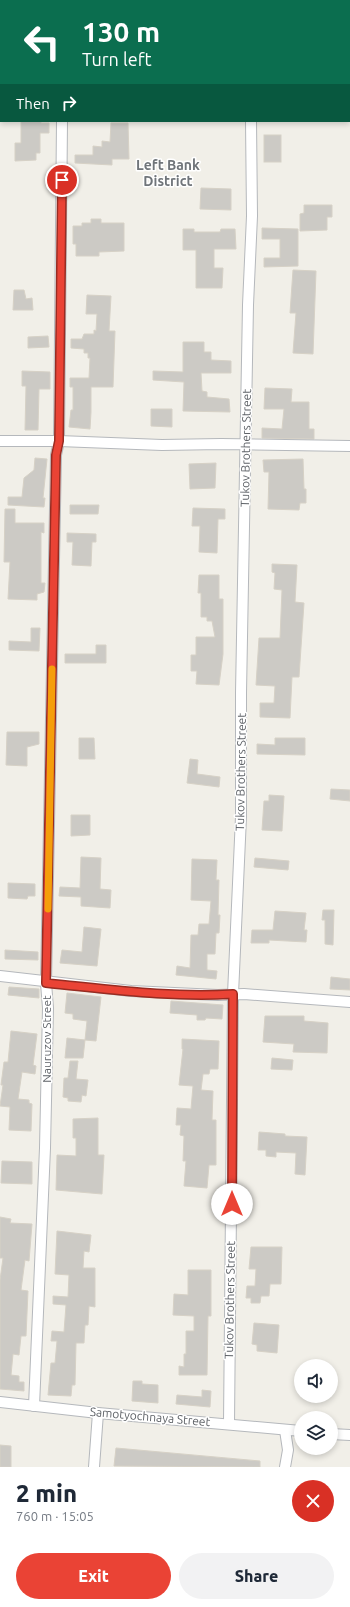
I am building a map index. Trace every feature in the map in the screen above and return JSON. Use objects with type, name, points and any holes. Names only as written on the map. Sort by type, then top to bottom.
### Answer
[{"type":"street","name":"Nauruzov Street","points":[[34,1406],[45,1148],[48,1008],[46,983],[56,455],[59,441],[62,122]]},
{"type":"street","name":"Tukov Brothers Street","points":[[229,1424],[233,994],[241,817],[241,693],[248,305],[252,216],[251,122]]},
{"type":"street","points":[[0,441],[59,441],[162,445],[246,444],[350,446]]},
{"type":"street","points":[[0,976],[46,983],[131,991],[218,995],[251,994],[350,1002]]},
{"type":"street","name":"Samotyochnaya Street","points":[[0,1402],[98,1413],[294,1431]]},
{"type":"street","points":[[94,1467],[98,1413]]},
{"type":"street","points":[[285,1430],[288,1450],[285,1467]]},
{"type":"street","points":[[338,1434],[350,1435]]},
{"type":"building","points":[[21,122],[49,123],[49,133],[40,133],[40,153],[36,153],[36,160],[15,161],[15,143],[21,143]]},
{"type":"building","points":[[111,123],[128,123],[129,159],[112,159],[112,165],[75,163],[75,155],[93,155],[93,146],[102,147],[102,141],[110,142]]},
{"type":"building","points":[[264,135],[281,135],[281,162],[264,162]]},
{"type":"building","points":[[201,188],[231,189],[231,210],[200,209]]},
{"type":"building","points":[[304,205],[332,205],[332,217],[327,217],[327,230],[300,231],[300,214],[304,213]]},
{"type":"building","points":[[91,219],[101,219],[101,223],[124,223],[124,251],[99,252],[99,256],[76,256],[76,244],[73,244],[73,226],[82,226],[82,223],[91,223]]},
{"type":"building","points":[[262,228],[298,229],[298,266],[264,267],[264,258],[280,258],[280,239],[262,239]]},
{"type":"building","points":[[183,229],[194,229],[194,232],[220,232],[221,229],[235,229],[236,249],[214,249],[214,268],[223,268],[222,288],[196,288],[196,250],[183,250]]},
{"type":"building","points":[[293,270],[316,271],[313,354],[293,353],[296,313],[290,313]]},
{"type":"building","points":[[14,290],[24,290],[26,299],[32,298],[33,310],[13,310]]},
{"type":"building","points":[[87,295],[111,296],[109,331],[115,331],[113,387],[91,387],[90,429],[69,427],[71,410],[73,410],[73,387],[70,387],[70,378],[89,378],[90,358],[88,358],[88,353],[84,353],[84,349],[71,348],[71,339],[82,339],[84,334],[94,334],[94,330],[96,331],[97,314],[86,314]]},
{"type":"building","points":[[48,336],[49,347],[28,348],[28,337]]},
{"type":"building","points":[[183,342],[204,342],[204,352],[211,352],[211,360],[231,361],[231,373],[201,373],[202,391],[207,392],[207,397],[229,399],[230,412],[183,411],[184,382],[153,380],[153,371],[183,372]]},
{"type":"building","points":[[22,371],[50,372],[50,389],[39,389],[38,430],[25,430],[26,386],[22,386]]},
{"type":"building","points":[[265,388],[292,389],[291,402],[309,402],[309,429],[314,429],[314,439],[262,438],[262,428],[282,429],[284,409],[264,409]]},
{"type":"building","points":[[151,409],[172,409],[172,427],[151,426]]},
{"type":"building","points":[[35,458],[47,459],[43,498],[45,498],[44,507],[8,505],[8,497],[22,497],[24,478],[34,470]]},
{"type":"building","points":[[303,459],[306,503],[300,503],[299,510],[268,509],[269,472],[264,472],[263,460]]},
{"type":"building","points":[[216,463],[215,488],[190,489],[189,464]]},
{"type":"building","points":[[70,505],[99,505],[98,514],[70,514]]},
{"type":"building","points":[[193,508],[225,509],[225,519],[218,519],[217,553],[199,552],[200,526],[192,526]]},
{"type":"building","points":[[5,509],[15,509],[15,523],[44,523],[44,533],[41,532],[41,583],[45,583],[44,592],[37,594],[37,600],[8,599],[10,562],[4,562]]},
{"type":"building","points":[[67,533],[96,534],[96,542],[92,542],[91,566],[72,565],[73,542],[67,542]]},
{"type":"building","points":[[272,564],[297,565],[295,602],[304,603],[299,677],[292,677],[290,718],[260,717],[260,703],[274,703],[275,686],[256,685],[259,638],[280,638],[282,590],[274,589],[275,573],[272,572]]},
{"type":"building","points":[[199,575],[219,575],[219,599],[223,599],[223,654],[219,685],[196,684],[197,671],[191,671],[191,655],[196,655],[196,637],[215,637],[212,621],[207,621],[207,617],[201,617],[201,593],[198,593]]},
{"type":"building","points":[[31,628],[40,628],[39,651],[9,650],[9,641],[31,642]]},
{"type":"building","points":[[96,645],[106,645],[106,663],[65,663],[65,654],[96,654]]},
{"type":"building","points":[[7,732],[39,732],[39,744],[27,747],[27,766],[6,765]]},
{"type":"building","points":[[79,738],[94,738],[95,759],[79,759]]},
{"type":"building","points":[[275,738],[305,738],[305,755],[257,754],[257,744],[275,745]]},
{"type":"building","points":[[190,759],[198,760],[197,774],[220,777],[219,787],[187,783]]},
{"type":"building","points":[[331,789],[350,790],[350,801],[330,799]]},
{"type":"building","points":[[269,795],[284,796],[282,831],[262,830],[264,801],[269,801]]},
{"type":"building","points":[[71,815],[90,815],[90,835],[71,836]]},
{"type":"building","points":[[81,857],[101,858],[100,889],[111,890],[110,908],[81,906],[81,897],[59,896],[60,887],[80,888]]},
{"type":"building","points":[[255,858],[289,861],[288,870],[254,867]]},
{"type":"building","points":[[192,859],[217,860],[216,880],[219,880],[219,933],[216,933],[215,954],[207,954],[207,970],[217,971],[216,979],[176,975],[177,966],[190,968],[191,935],[198,935],[199,924],[209,924],[211,901],[191,900]]},
{"type":"building","points":[[8,883],[35,884],[35,896],[28,896],[27,899],[8,898]]},
{"type":"building","points":[[323,910],[334,910],[333,945],[325,944],[325,920],[322,920]]},
{"type":"building","points":[[275,911],[306,913],[304,930],[307,930],[306,942],[269,940],[269,943],[251,943],[252,930],[273,930]]},
{"type":"building","points":[[84,927],[101,929],[97,966],[60,963],[62,950],[82,952]]},
{"type":"building","points":[[5,950],[38,952],[38,960],[5,959]]},
{"type":"building","points":[[331,977],[350,979],[350,990],[330,989]]},
{"type":"building","points":[[9,987],[39,989],[39,998],[8,995]]},
{"type":"building","points":[[67,993],[101,997],[96,1041],[85,1040],[87,1021],[73,1019],[73,1014],[65,1013]]},
{"type":"building","points":[[171,1001],[223,1005],[222,1019],[206,1018],[205,1020],[197,1020],[197,1015],[170,1013]]},
{"type":"building","points":[[265,1016],[304,1016],[304,1021],[328,1023],[327,1053],[293,1052],[294,1044],[263,1042]]},
{"type":"building","points":[[11,1031],[37,1034],[33,1065],[36,1066],[35,1074],[22,1072],[18,1099],[29,1100],[29,1103],[32,1104],[31,1131],[9,1130],[10,1107],[0,1106],[4,1062],[8,1062]]},
{"type":"building","points":[[67,1038],[85,1040],[83,1058],[65,1058]]},
{"type":"building","points":[[182,1039],[219,1041],[218,1069],[210,1069],[209,1074],[203,1074],[201,1090],[213,1091],[212,1120],[216,1120],[216,1165],[209,1165],[207,1188],[184,1186],[186,1161],[183,1161],[184,1136],[180,1135],[181,1125],[176,1125],[177,1108],[191,1109],[193,1086],[179,1085],[183,1049]]},
{"type":"building","points":[[272,1058],[293,1060],[292,1070],[271,1069]]},
{"type":"building","points":[[70,1061],[78,1061],[76,1079],[88,1080],[86,1096],[82,1095],[81,1102],[68,1101],[68,1098],[63,1097],[64,1078],[68,1078]]},
{"type":"building","points":[[98,1118],[98,1155],[104,1155],[102,1194],[56,1190],[57,1155],[76,1156],[76,1138],[73,1138],[73,1119]]},
{"type":"building","points":[[259,1132],[285,1134],[285,1136],[307,1137],[305,1175],[295,1174],[296,1153],[276,1152],[276,1157],[266,1156],[266,1150],[258,1150]]},
{"type":"building","points":[[2,1161],[32,1162],[32,1184],[1,1183]]},
{"type":"building","points":[[0,1217],[11,1219],[10,1223],[32,1224],[29,1261],[25,1260],[21,1290],[28,1291],[26,1336],[21,1336],[19,1355],[13,1354],[11,1375],[19,1376],[19,1382],[24,1382],[24,1391],[0,1389],[0,1280],[3,1258],[0,1258]]},
{"type":"building","points":[[57,1231],[91,1235],[89,1252],[84,1251],[83,1268],[95,1268],[95,1307],[89,1306],[88,1325],[85,1325],[84,1343],[76,1343],[75,1385],[72,1385],[71,1396],[48,1395],[51,1363],[55,1363],[57,1341],[51,1341],[52,1331],[64,1332],[66,1305],[53,1304],[53,1296],[68,1297],[69,1275],[55,1274]]},
{"type":"building","points":[[251,1247],[282,1247],[281,1284],[270,1284],[269,1296],[261,1296],[260,1303],[251,1303],[251,1298],[246,1298],[247,1286],[255,1286],[256,1269],[249,1269]]},
{"type":"building","points":[[188,1270],[211,1270],[211,1316],[208,1316],[207,1375],[179,1375],[179,1366],[184,1367],[184,1354],[186,1354],[186,1331],[194,1331],[194,1316],[173,1315],[174,1294],[188,1295]]},
{"type":"building","points":[[254,1323],[279,1325],[277,1353],[257,1351],[257,1345],[252,1344]]},
{"type":"building","points":[[133,1381],[142,1381],[142,1384],[158,1385],[158,1403],[132,1401]]},
{"type":"building","points":[[202,1390],[211,1391],[210,1407],[176,1404],[177,1395],[202,1397]]},
{"type":"building","points":[[0,1445],[11,1446],[11,1467],[0,1467]]},
{"type":"building","points":[[116,1448],[260,1461],[260,1467],[114,1466]]},
{"type":"slow traffic","points":[[48,909],[52,669]]},
{"type":"district","name":"Left Bank District","points":[[168,174]]},
{"type":"route","points":[[62,180],[59,441],[56,455],[46,983],[131,991],[218,995],[233,994],[232,1204]]}]
